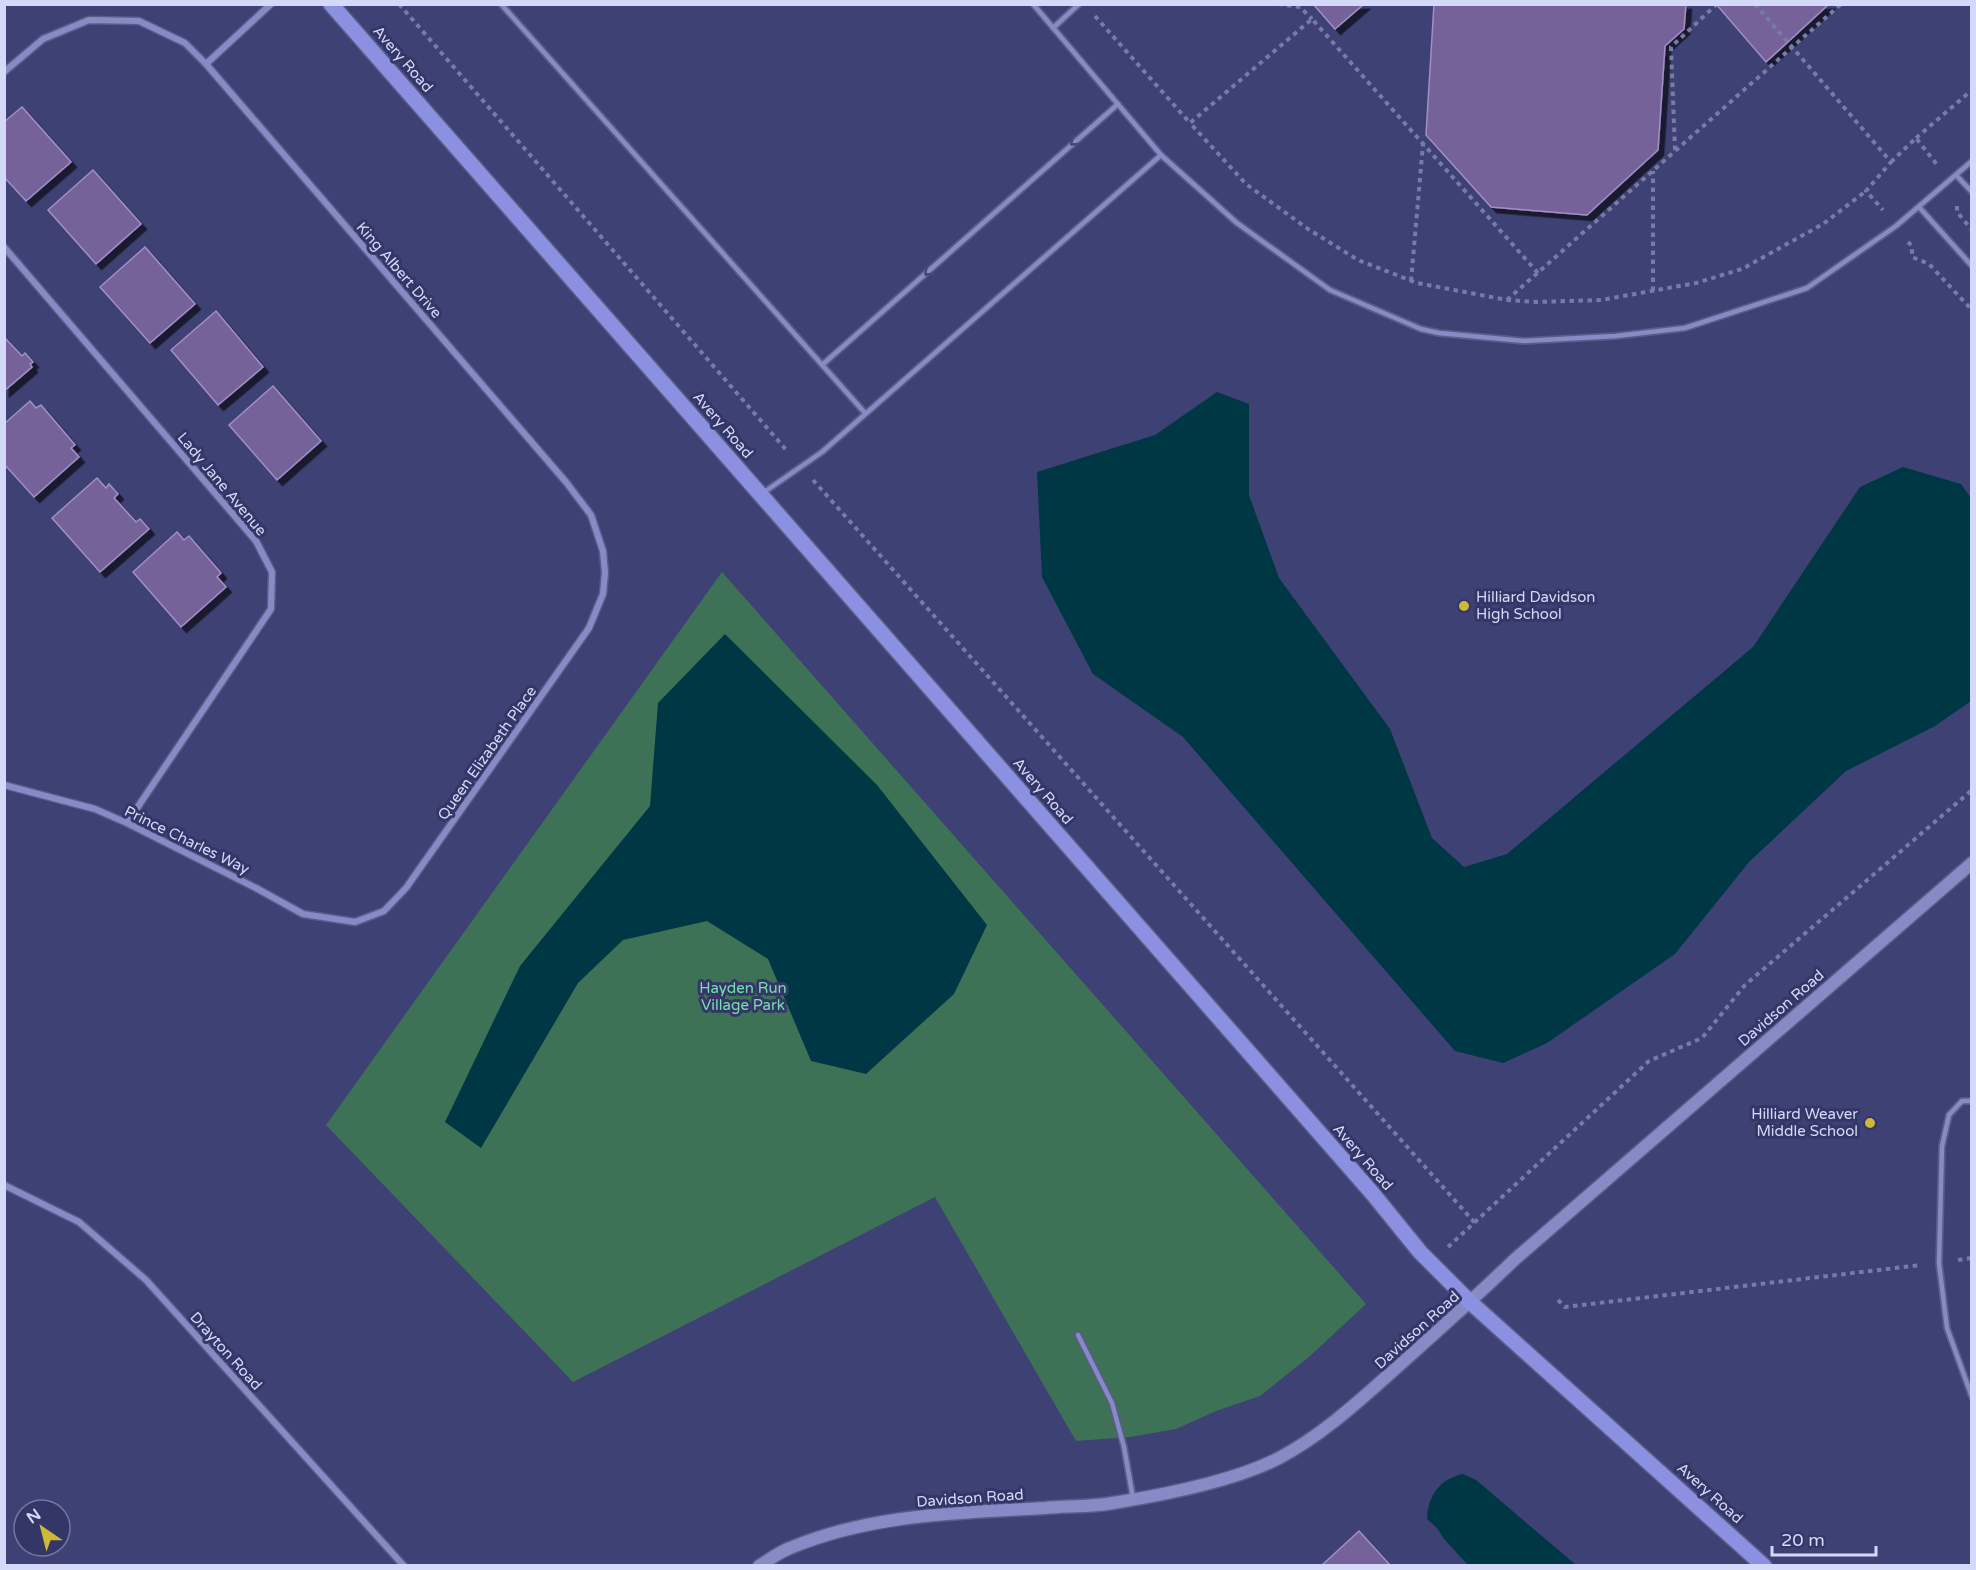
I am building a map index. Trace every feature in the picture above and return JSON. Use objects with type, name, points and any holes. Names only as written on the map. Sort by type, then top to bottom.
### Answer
[{"type":"main road","name":"Avery Road","points":[[331,4],[1431,1262],[1470,1302],[1764,1566]]},
{"type":"street","points":[[206,64],[272,4]]},
{"type":"street","name":"King Albert Drive","points":[[4,72],[43,39],[89,20],[139,21],[185,43],[206,64],[566,482],[591,515],[603,551],[605,573]]},
{"type":"street","name":"Lady Jane Avenue","points":[[4,247],[256,541],[272,572],[271,609],[127,823]]},
{"type":"street","name":"Queen Elizabeth Place","points":[[355,921],[384,911],[412,878],[590,628],[603,594],[605,573]]},
{"type":"street","name":"Prince Charles Way","points":[[4,785],[95,809],[256,888],[303,914],[355,921]]},
{"type":"street","name":"Davidson Road","points":[[759,1566],[789,1548],[834,1533],[885,1521],[927,1515],[1112,1503],[1187,1489],[1242,1473],[1278,1459],[1315,1436],[1356,1404],[1523,1252],[1971,862]]},
{"type":"street","name":"Drayton Road","points":[[4,1185],[79,1222],[146,1280],[404,1566]]},
{"type":"lane","points":[[501,4],[865,413]]},
{"type":"lane","points":[[1033,4],[1161,155],[1238,223],[1330,290],[1421,329],[1439,333],[1524,341],[1616,336],[1685,328],[1807,288],[1896,226],[1971,161]]},
{"type":"lane","points":[[1053,28],[1079,4]]},
{"type":"lane","points":[[822,365],[1118,104]]},
{"type":"lane","points":[[760,495],[822,452],[1161,155]]},
{"type":"lane","points":[[1956,175],[1971,192]]},
{"type":"lane","points":[[1919,207],[1971,266]]},
{"type":"lane","points":[[1971,1101],[1962,1101],[1949,1115],[1942,1146],[1939,1263],[1947,1328],[1971,1397]]},
{"type":"lane","points":[[1078,1335],[1112,1403],[1124,1447],[1133,1498]]},
{"type":"path","points":[[399,4],[800,466],[1474,1223]]},
{"type":"path","points":[[1278,4],[1298,6],[1312,19],[1538,273]]},
{"type":"path","points":[[1675,151],[1671,47],[1717,4]]},
{"type":"path","points":[[1755,4],[1891,162]]},
{"type":"path","points":[[1507,300],[1841,4]]},
{"type":"path","points":[[1093,13],[1246,184],[1308,229],[1358,260],[1411,281],[1507,300],[1563,302],[1601,300],[1696,283],[1742,269],[1823,224],[1866,191],[1891,162],[1971,90]]},
{"type":"path","points":[[1190,123],[1312,19]]},
{"type":"path","points":[[1916,138],[1950,180]]},
{"type":"path","points":[[1411,281],[1423,143]]},
{"type":"path","points":[[1653,171],[1653,291]]},
{"type":"path","points":[[1866,191],[1912,246],[1912,257],[1929,264],[1971,310]]},
{"type":"path","points":[[1431,1262],[1649,1061],[1702,1038],[1745,985],[1971,790]]},
{"type":"path","points":[[1558,1300],[1565,1307],[1882,1271],[1971,1258]]},
{"type":"green space","name":"Hayden Run Village Park","points":[[722,572],[1366,1304],[1310,1356],[1260,1396],[1216,1411],[1176,1429],[1130,1437],[1076,1441],[935,1197],[573,1382],[326,1125]]},
{"type":"water","points":[[1217,392],[1249,404],[1249,495],[1279,578],[1390,729],[1432,838],[1464,867],[1507,854],[1753,647],[1860,487],[1903,467],[1961,484],[1971,498],[1971,701],[1935,726],[1846,771],[1749,862],[1675,954],[1547,1043],[1503,1063],[1455,1051],[1183,737],[1093,674],[1042,577],[1037,472],[1155,435]]},
{"type":"water","points":[[725,634],[877,785],[987,925],[954,994],[866,1074],[811,1061],[768,959],[707,921],[623,940],[578,983],[481,1148],[445,1122],[520,966],[650,806],[658,703]]},
{"type":"water","points":[[1463,1474],[1476,1480],[1576,1565],[1468,1565],[1427,1519],[1430,1503],[1437,1489],[1448,1480]]},
{"type":"building","points":[[1313,4],[1364,4],[1335,29]]},
{"type":"building","points":[[1434,4],[1686,4],[1684,29],[1665,46],[1658,150],[1587,215],[1491,207],[1426,135]]},
{"type":"building","points":[[1716,4],[1829,4],[1766,62]]},
{"type":"building","points":[[22,107],[71,162],[26,201],[4,177],[4,122]]},
{"type":"building","points":[[93,170],[141,224],[96,264],[48,210]]},
{"type":"building","points":[[145,247],[195,304],[150,343],[100,287]]},
{"type":"building","points":[[216,311],[263,367],[218,405],[171,350]]},
{"type":"building","points":[[4,337],[22,356],[25,353],[33,362],[30,364],[32,367],[4,391]]},
{"type":"building","points":[[273,386],[321,441],[277,480],[229,425]]},
{"type":"building","points":[[30,401],[36,408],[41,405],[75,445],[71,448],[79,457],[34,497],[4,464],[4,424]]},
{"type":"building","points":[[97,478],[106,488],[109,484],[118,494],[114,498],[136,522],[140,519],[149,529],[100,572],[52,518]]},
{"type":"building","points":[[177,532],[184,540],[189,536],[221,573],[217,577],[226,587],[181,627],[133,572]]},
{"type":"building","points":[[1359,1531],[1391,1566],[1321,1566]]},
{"type":"place","name":"Hilliard Davidson High School","points":[[1464,606]]},
{"type":"place","name":"Hilliard Weaver Middle School","points":[[1870,1123]]}]
